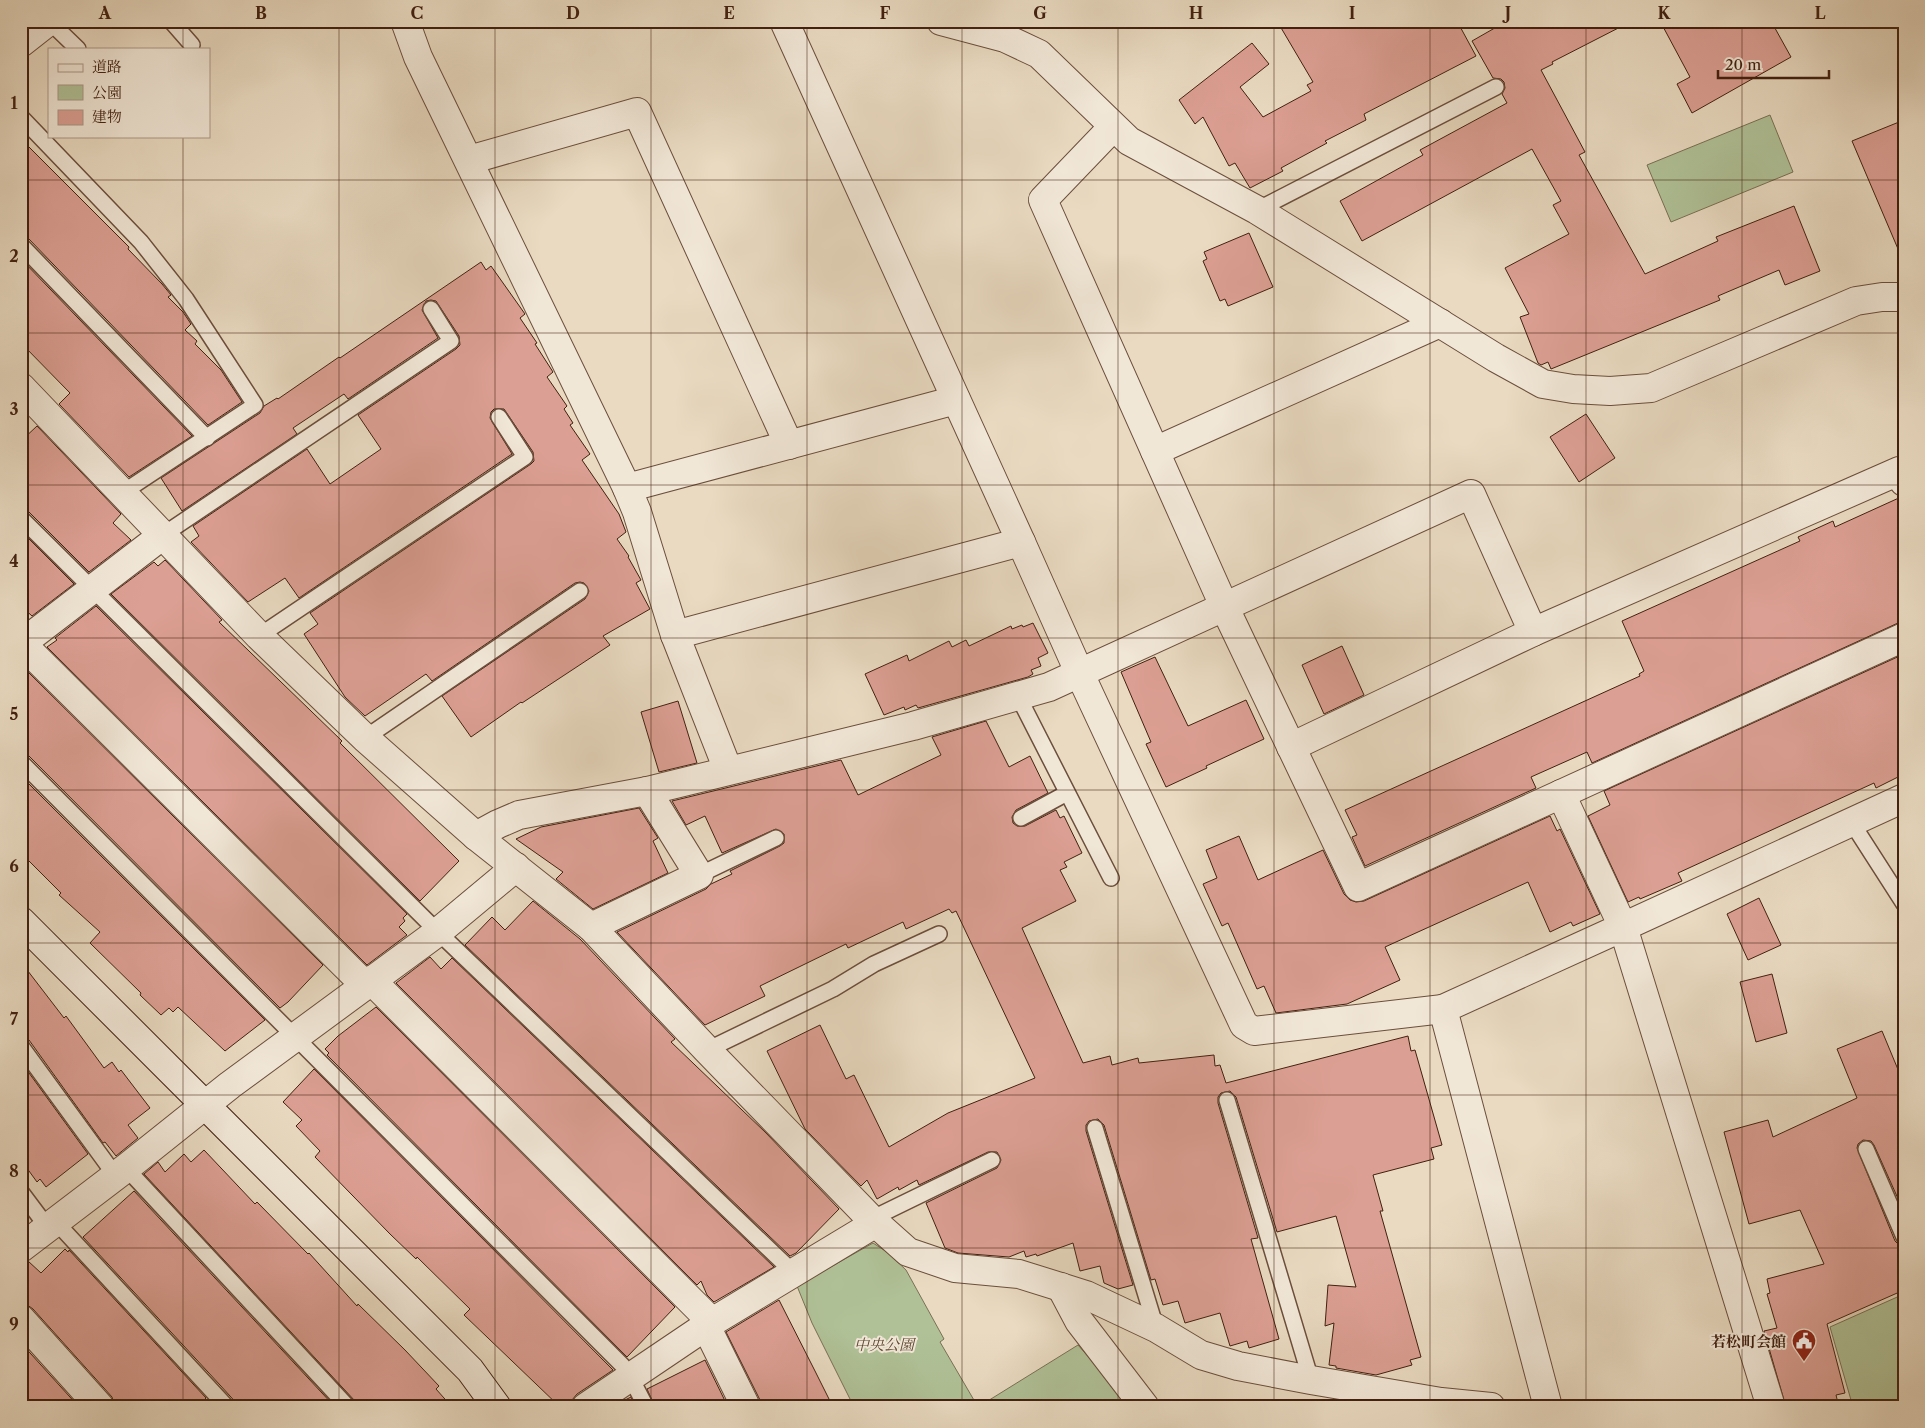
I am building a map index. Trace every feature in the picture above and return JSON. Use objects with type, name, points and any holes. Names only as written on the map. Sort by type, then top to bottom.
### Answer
[{"type":"street","points":[[21,42],[49,21]]},
{"type":"street","points":[[405,21],[418,57],[627,488],[675,635],[728,770]]},
{"type":"street","points":[[784,21],[1021,542],[1078,672],[1244,1025],[1254,1031],[1443,1009],[1904,798]]},
{"type":"street","points":[[941,21],[1005,38],[1039,54],[1129,141],[1257,210],[1440,324],[1543,384],[1610,392],[1651,388],[1856,302],[1882,297],[1904,297]]},
{"type":"street","points":[[469,160],[637,112],[789,445]]},
{"type":"street","points":[[1113,127],[1043,200],[1224,606],[1358,887],[1904,637]]},
{"type":"street","points":[[1155,451],[1440,324]]},
{"type":"street","points":[[21,387],[259,636],[366,738],[476,836],[591,927],[873,1221],[908,1252],[956,1268],[1019,1274],[1102,1301],[1156,1328],[1201,1355],[1238,1366],[1442,1402],[1491,1407]]},
{"type":"street","points":[[627,488],[956,400]]},
{"type":"street","points":[[1291,747],[1533,632],[1899,471],[1904,482]]},
{"type":"street","points":[[476,836],[519,815],[647,792],[728,770],[913,726],[1049,687],[1078,672],[1160,638],[1224,606],[1471,494],[1533,632]]},
{"type":"street","points":[[163,535],[21,643],[368,982],[710,1325],[746,1407]]},
{"type":"street","points":[[675,635],[1021,542]]},
{"type":"street","points":[[591,927],[700,875],[647,792]]},
{"type":"street","points":[[1561,794],[1623,927],[1771,1407]]},
{"type":"street","points":[[21,1248],[295,1036],[438,932],[516,867]]},
{"type":"street","points":[[21,921],[470,1370],[497,1407]]},
{"type":"street","points":[[1443,1009],[1548,1407]]},
{"type":"street","points":[[586,1407],[873,1221]]},
{"type":"street","points":[[1061,1287],[1079,1320],[1145,1407]]},
{"type":"street","points":[[21,1319],[100,1407]]},
{"type":"lane","points":[[49,21],[77,48]]},
{"type":"lane","points":[[171,21],[192,45]]},
{"type":"lane","points":[[1257,210],[1496,87]]},
{"type":"lane","points":[[21,117],[141,242],[186,299],[256,406],[122,493]]},
{"type":"lane","points":[[21,245],[207,438]]},
{"type":"lane","points":[[163,535],[451,341],[431,309]]},
{"type":"lane","points":[[259,636],[525,457],[499,417]]},
{"type":"lane","points":[[21,518],[438,932],[794,1273]]},
{"type":"lane","points":[[366,738],[580,591]]},
{"type":"lane","points":[[1018,696],[1111,878]]},
{"type":"lane","points":[[21,762],[615,1358],[631,1378],[646,1407]]},
{"type":"lane","points":[[1021,818],[1067,793]]},
{"type":"lane","points":[[1852,822],[1904,904]]},
{"type":"lane","points":[[700,875],[776,838]]},
{"type":"lane","points":[[707,1050],[833,990],[874,964],[939,934]]},
{"type":"lane","points":[[21,1046],[121,1172],[348,1407]]},
{"type":"lane","points":[[1227,1100],[1311,1380]]},
{"type":"lane","points":[[1095,1128],[1156,1328]]},
{"type":"lane","points":[[1866,1149],[1904,1237]]},
{"type":"lane","points":[[873,1221],[992,1160]]},
{"type":"lane","points":[[21,1192],[227,1407]]},
{"type":"green space","points":[[1770,115],[1793,172],[1671,222],[1647,165]]},
{"type":"green space","name":"中央公園","points":[[873,1243],[887,1252],[906,1270],[944,1339],[940,1342],[978,1407],[854,1407],[812,1323],[797,1286]]},
{"type":"green space","points":[[1904,1294],[1904,1407],[1853,1407],[1830,1327]]},
{"type":"green space","points":[[1078,1345],[1119,1392],[1129,1407],[978,1407]]},
{"type":"building","points":[[1277,21],[1457,21],[1476,56],[1364,114],[1366,120],[1325,141],[1327,143],[1281,168],[1283,171],[1250,188],[1235,163],[1229,166],[1203,117],[1195,124],[1179,100],[1252,43],[1269,64],[1240,87],[1263,117],[1311,91],[1307,85],[1313,82]]},
{"type":"building","points":[[1507,21],[1632,21],[1552,62],[1553,64],[1541,70],[1585,152],[1579,155],[1645,274],[1718,241],[1716,237],[1794,206],[1820,271],[1785,285],[1779,270],[1718,296],[1720,300],[1551,369],[1548,362],[1541,365],[1538,363],[1520,317],[1529,314],[1505,268],[1569,234],[1553,205],[1561,201],[1532,149],[1362,241],[1340,201],[1423,155],[1420,150],[1507,103],[1502,94],[1505,88],[1504,82],[1501,79],[1493,78],[1472,41]]},
{"type":"building","points":[[1660,21],[1771,21],[1791,57],[1692,113],[1677,84],[1690,77]]},
{"type":"building","points":[[1904,120],[1904,263],[1852,141]]},
{"type":"building","points":[[21,139],[129,247],[128,249],[162,284],[171,295],[168,297],[183,312],[191,324],[185,330],[197,341],[195,344],[221,370],[242,402],[208,425],[28,238],[21,236]]},
{"type":"building","points":[[1249,233],[1273,287],[1228,306],[1225,299],[1220,301],[1203,261],[1207,259],[1204,252]]},
{"type":"building","points":[[21,259],[192,436],[129,477],[59,404],[70,393],[21,343]]},
{"type":"building","points":[[481,262],[486,270],[491,266],[525,314],[520,318],[553,372],[547,377],[567,406],[564,409],[573,423],[570,425],[590,454],[582,460],[619,514],[626,532],[617,539],[629,556],[641,580],[636,583],[650,609],[603,636],[610,645],[521,702],[471,737],[442,696],[585,599],[589,591],[584,583],[575,583],[432,681],[426,674],[365,716],[345,697],[304,634],[318,624],[310,613],[534,461],[533,452],[504,409],[494,409],[491,412],[490,418],[512,454],[299,598],[285,578],[248,602],[191,542],[199,536],[193,526],[307,449],[330,484],[381,449],[358,415],[460,345],[459,336],[436,301],[426,301],[422,310],[438,338],[348,399],[344,394],[293,428],[297,434],[182,511],[161,478],[260,413],[264,406],[278,399],[340,358]]},
{"type":"building","points":[[1586,414],[1615,458],[1579,482],[1550,437]]},
{"type":"building","points":[[37,426],[121,514],[113,523],[131,540],[89,572],[28,511],[21,509],[21,441]]},
{"type":"building","points":[[1904,497],[1904,622],[1898,623],[1592,763],[1587,752],[1531,777],[1536,788],[1365,866],[1352,837],[1357,835],[1345,810],[1640,676],[1639,674],[1644,671],[1622,621],[1800,541],[1798,537],[1833,521],[1835,527]]},
{"type":"building","points":[[21,531],[74,584],[32,616],[21,606]]},
{"type":"building","points":[[165,560],[222,620],[219,622],[342,741],[340,743],[459,861],[420,901],[111,594],[154,562],[158,566]]},
{"type":"building","points":[[96,606],[407,914],[403,918],[405,921],[399,927],[407,935],[367,965],[47,647],[57,640],[55,638]]},
{"type":"building","points":[[1033,623],[1048,653],[1038,658],[1041,666],[1031,670],[1033,674],[1028,677],[918,708],[916,705],[905,710],[904,707],[884,715],[865,674],[907,655],[909,661],[949,641],[952,647],[966,640],[969,646],[1011,626],[1012,629]]},
{"type":"building","points":[[1342,646],[1364,695],[1324,714],[1302,665]]},
{"type":"building","points":[[1904,654],[1904,774],[1876,788],[1874,783],[1678,873],[1682,881],[1640,899],[1639,897],[1628,902],[1588,816],[1610,805],[1604,791]]},
{"type":"building","points":[[1155,657],[1188,726],[1246,700],[1264,739],[1166,787],[1146,744],[1151,742],[1121,672]]},
{"type":"building","points":[[22,666],[323,965],[288,1002],[280,1008],[28,755],[21,753]]},
{"type":"building","points":[[678,701],[697,763],[659,772],[641,712]]},
{"type":"building","points":[[986,721],[1009,767],[1030,756],[1048,793],[1016,810],[1012,817],[1013,823],[1017,826],[1025,826],[1056,810],[1060,818],[1064,816],[1082,853],[1064,862],[1067,867],[1060,870],[1076,901],[1022,928],[1083,1063],[1110,1056],[1112,1065],[1138,1058],[1139,1063],[1214,1055],[1215,1066],[1220,1065],[1226,1083],[1408,1036],[1411,1051],[1415,1050],[1442,1145],[1431,1148],[1434,1159],[1373,1175],[1383,1211],[1380,1211],[1421,1357],[1410,1360],[1412,1365],[1376,1375],[1329,1365],[1334,1323],[1325,1326],[1328,1285],[1356,1287],[1336,1216],[1277,1232],[1236,1097],[1230,1091],[1221,1093],[1218,1097],[1218,1103],[1258,1238],[1251,1239],[1279,1339],[1249,1348],[1247,1341],[1230,1346],[1220,1313],[1185,1323],[1178,1301],[1163,1305],[1155,1279],[1151,1280],[1104,1125],[1098,1119],[1089,1121],[1086,1125],[1086,1131],[1133,1285],[1118,1289],[1104,1283],[1100,1266],[1080,1271],[1073,1243],[1037,1256],[1036,1254],[1026,1257],[1024,1251],[1009,1257],[958,1253],[945,1248],[926,1203],[997,1168],[1001,1160],[997,1152],[988,1152],[919,1185],[917,1180],[899,1190],[898,1187],[877,1199],[867,1180],[861,1186],[805,1129],[767,1051],[820,1025],[846,1079],[854,1075],[889,1147],[948,1113],[1035,1078],[956,911],[952,913],[949,909],[906,929],[903,922],[848,948],[846,944],[760,986],[765,996],[705,1025],[617,932],[706,889],[711,884],[732,874],[730,871],[784,843],[784,834],[776,829],[722,853],[705,816],[686,825],[672,801],[841,760],[858,795],[941,755],[932,737]]},
{"type":"building","points":[[21,776],[265,1020],[225,1051],[178,1007],[173,1012],[169,1008],[161,1015],[140,995],[141,993],[90,943],[100,932],[59,895],[61,893],[21,853]]},
{"type":"building","points":[[639,808],[658,838],[653,841],[668,873],[593,909],[556,879],[563,872],[516,839],[541,827]]},
{"type":"building","points":[[1550,816],[1557,831],[1560,829],[1600,914],[1573,926],[1571,922],[1550,932],[1528,882],[1385,947],[1400,980],[1347,1004],[1276,1013],[1264,986],[1257,989],[1228,923],[1222,926],[1203,884],[1217,878],[1206,850],[1239,836],[1258,880],[1323,850],[1344,894],[1350,900],[1356,902],[1364,901]]},
{"type":"building","points":[[1759,898],[1781,945],[1748,960],[1727,914]]},
{"type":"building","points":[[533,901],[580,939],[675,1039],[671,1042],[765,1132],[839,1209],[796,1253],[790,1256],[465,945],[492,917],[505,930]]},
{"type":"building","points":[[430,957],[441,969],[452,958],[774,1267],[714,1302],[707,1295],[701,1281],[697,1285],[396,983]]},
{"type":"building","points":[[21,962],[64,1018],[66,1016],[104,1068],[112,1062],[119,1072],[121,1070],[150,1108],[128,1125],[138,1138],[116,1156],[105,1142],[103,1143],[29,1040],[21,1037]]},
{"type":"building","points":[[1772,974],[1787,1033],[1756,1042],[1740,982]]},
{"type":"building","points":[[376,1007],[675,1307],[627,1357],[327,1055],[329,1053],[325,1049],[338,1036]]},
{"type":"building","points":[[1882,1031],[1904,1084],[1904,1212],[1874,1145],[1871,1141],[1863,1140],[1858,1144],[1857,1148],[1895,1241],[1899,1245],[1904,1246],[1904,1290],[1827,1324],[1845,1393],[1836,1395],[1838,1403],[1822,1407],[1786,1407],[1764,1331],[1777,1328],[1767,1294],[1770,1293],[1767,1279],[1824,1264],[1800,1210],[1749,1224],[1724,1132],[1768,1120],[1773,1137],[1857,1098],[1837,1049]]},
{"type":"building","points":[[21,1062],[88,1154],[46,1187],[40,1179],[37,1182],[21,1160]]},
{"type":"building","points":[[314,1069],[613,1370],[560,1407],[464,1315],[470,1309],[417,1257],[416,1259],[390,1234],[315,1157],[320,1151],[296,1126],[302,1120],[283,1102]]},
{"type":"building","points":[[204,1150],[255,1204],[257,1202],[309,1253],[357,1306],[358,1304],[405,1350],[439,1386],[436,1389],[452,1407],[357,1407],[355,1401],[144,1174],[158,1162],[165,1172],[184,1154],[191,1162]]},
{"type":"building","points":[[134,1191],[335,1407],[240,1407],[83,1237]]},
{"type":"building","points":[[65,1249],[68,1252],[69,1250],[206,1398],[197,1407],[115,1407],[112,1397],[33,1309],[26,1304],[21,1304],[21,1263],[28,1261],[41,1273]]},
{"type":"building","points":[[779,1300],[833,1407],[761,1407],[760,1400],[726,1332]]},
{"type":"building","points":[[21,1343],[79,1407],[21,1407]]},
{"type":"building","points":[[705,1360],[728,1407],[655,1407],[647,1389]]},
{"type":"building","points":[[631,1397],[635,1407],[614,1407],[621,1402]]},
{"type":"place","name":"若松町会館","points":[[1804,1362]]}]
